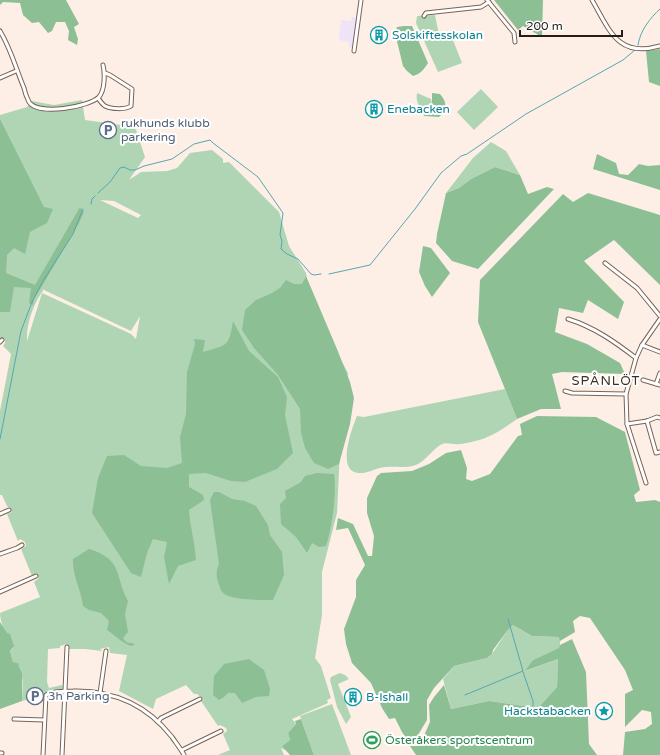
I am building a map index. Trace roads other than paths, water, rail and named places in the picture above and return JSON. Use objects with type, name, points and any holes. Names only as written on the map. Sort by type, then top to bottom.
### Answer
[{"type":"street","points":[[354,51],[361,0]]},
{"type":"street","points":[[592,0],[616,39],[623,44],[644,50],[660,46]]},
{"type":"street","points":[[424,16],[426,13],[481,7],[488,1],[514,33],[515,42]]},
{"type":"street","points":[[0,31],[30,103],[37,108],[64,108],[85,104],[98,98],[101,95],[105,73],[103,65]]},
{"type":"street","points":[[0,78],[16,71]]},
{"type":"street","points":[[98,98],[103,105],[107,107],[126,108],[131,106],[132,89],[105,73]]},
{"type":"street","points":[[605,263],[637,288],[660,318],[642,345],[636,358],[626,394],[627,424],[646,483]]},
{"type":"street","points":[[568,320],[583,323],[610,338],[636,358]]},
{"type":"street","points":[[642,345],[660,352]]},
{"type":"street","points":[[643,380],[658,385],[660,374]]},
{"type":"street","points":[[565,391],[572,393],[626,394]]},
{"type":"street","points":[[627,424],[647,421],[657,417],[660,418]]},
{"type":"street","points":[[647,421],[656,453],[660,452]]},
{"type":"street","points":[[0,514],[9,510]]},
{"type":"street","points":[[0,554],[18,548],[22,545]]},
{"type":"street","points":[[0,592],[36,576]]},
{"type":"street","points":[[62,755],[67,647]]},
{"type":"street","points":[[100,693],[106,651]]},
{"type":"street","points":[[43,755],[46,695],[64,691],[100,693],[121,699],[134,705],[149,713],[182,750],[184,755]]},
{"type":"street","points":[[158,722],[161,718],[200,698]]},
{"type":"street","points":[[14,719],[44,720]]},
{"type":"street","points":[[182,750],[221,731]]},
{"type":"waterway","points":[[638,45],[646,25],[660,9]]},
{"type":"waterway","points":[[329,274],[370,265],[415,209],[441,173],[461,156],[467,154],[526,114],[623,60],[635,50]]},
{"type":"waterway","points":[[98,193],[110,182],[120,168],[124,167],[130,170],[135,170],[144,166],[172,159],[194,144],[210,140],[258,177],[283,213],[280,235],[282,241],[281,249],[287,254],[298,259],[311,274],[321,274]]},
{"type":"waterway","points":[[91,204],[92,199],[95,196]]},
{"type":"waterway","points":[[0,439],[21,331],[32,302],[43,281],[73,234],[83,209]]},
{"type":"waterway","points":[[465,695],[523,671],[508,619]]},
{"type":"waterway","points":[[523,672],[533,701],[533,706]]},
{"type":"place","name":"Solskiftesskolan","points":[[379,35]]},
{"type":"place","name":"Enebacken","points":[[374,109]]},
{"type":"place","name":"rukhunds klubb parkering","points":[[108,130]]},
{"type":"place","name":"3h Parking","points":[[35,696]]},
{"type":"place","name":"B-Ishall","points":[[353,697]]},
{"type":"place","name":"Hackstabacken","points":[[604,711]]},
{"type":"place","name":"Österåkers sportscentrum","points":[[372,740]]},
{"type":"district","name":"SPÅNLÖT","points":[[606,380]]}]
